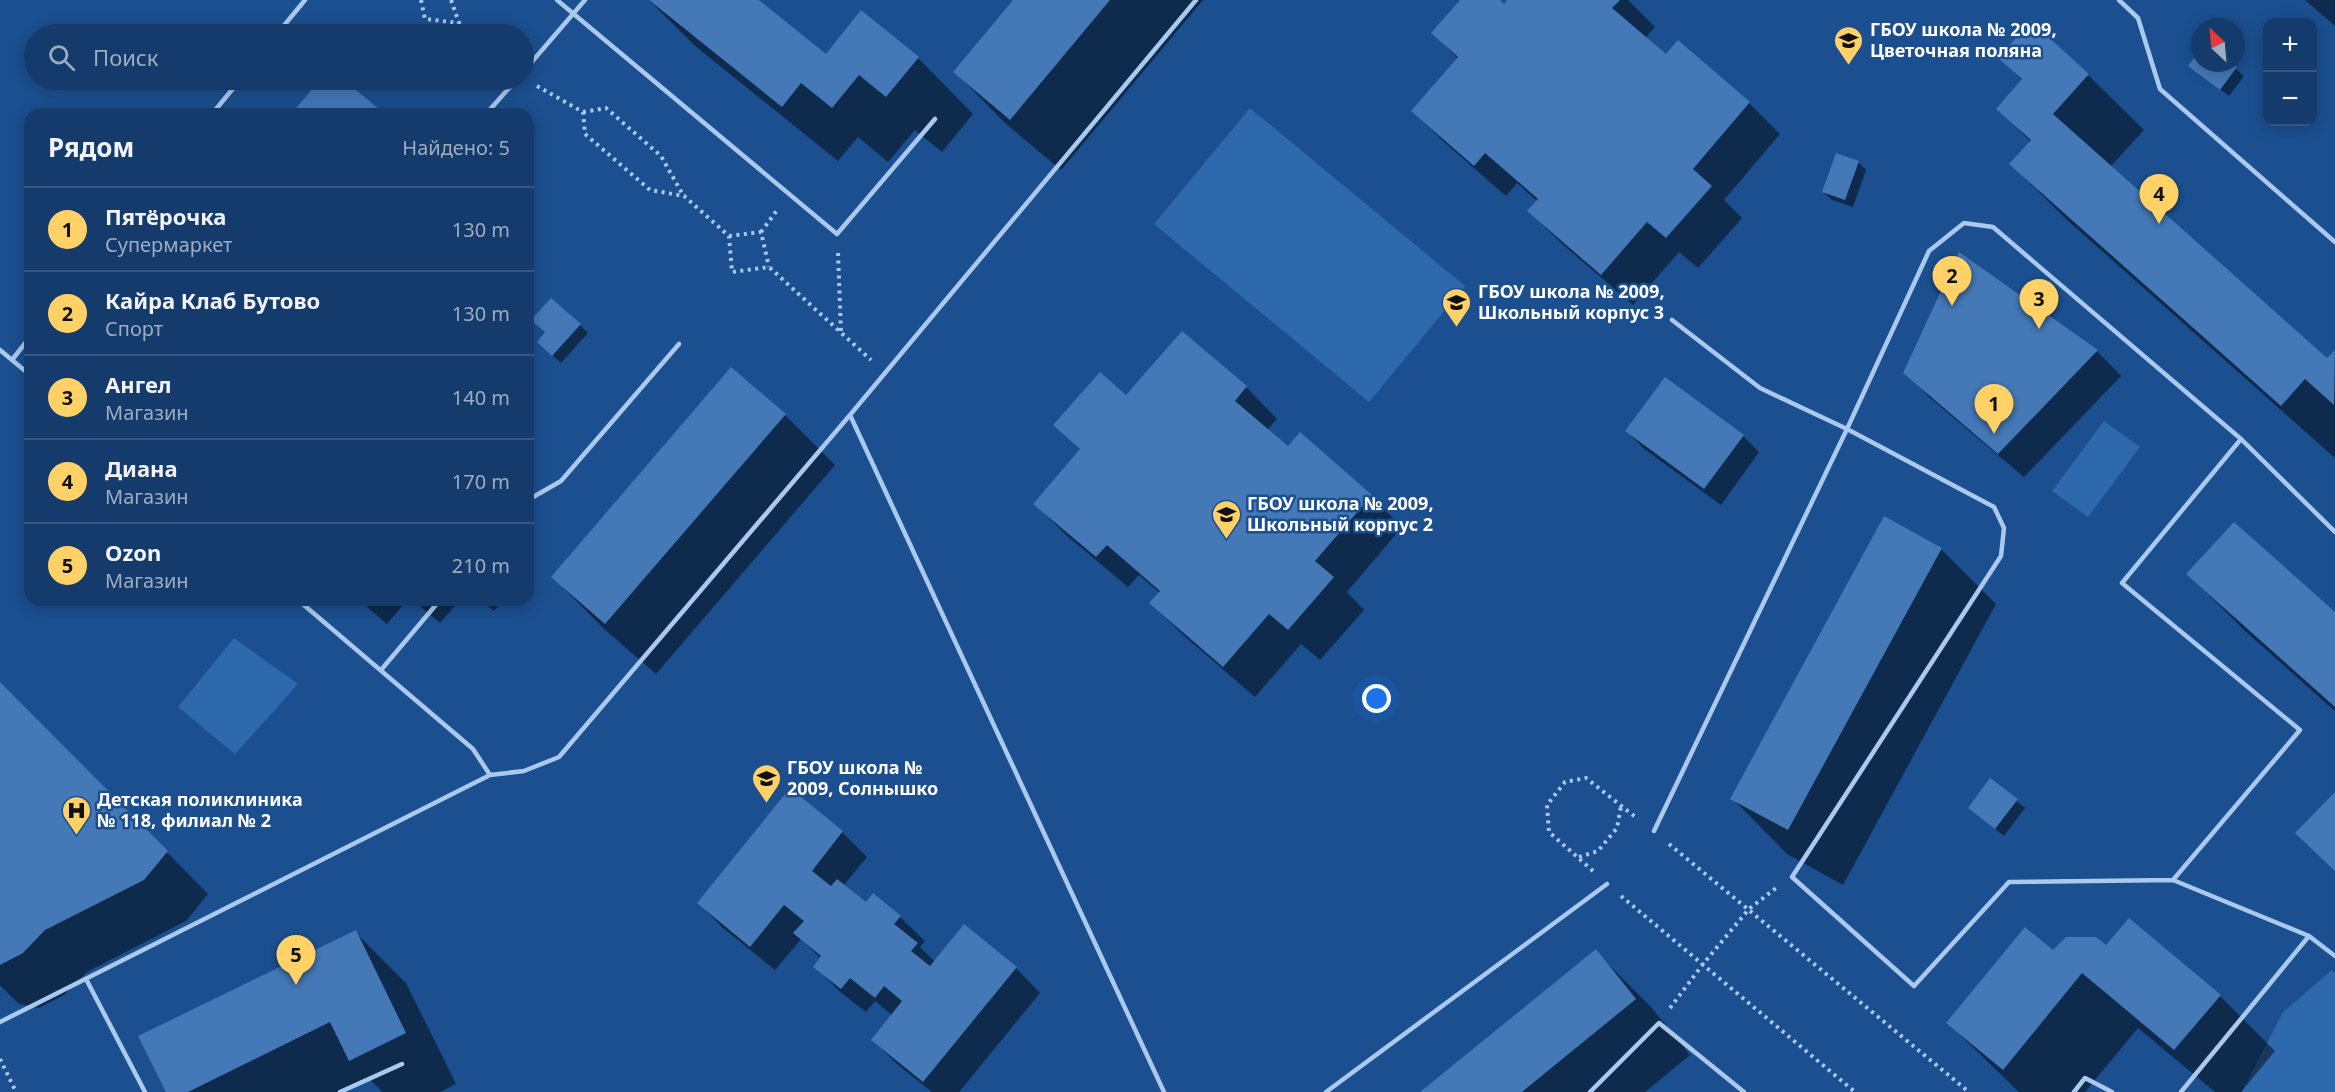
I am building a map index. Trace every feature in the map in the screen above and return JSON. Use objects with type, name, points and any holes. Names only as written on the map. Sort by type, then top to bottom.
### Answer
[{"type":"lane","points":[[285,24],[305,0]]},
{"type":"lane","points":[[557,0],[837,234],[935,119]]},
{"type":"lane","points":[[534,59],[585,0]]},
{"type":"lane","points":[[0,1022],[490,775],[524,771],[559,757],[850,416],[1196,0]]},
{"type":"lane","points":[[2119,0],[2138,18],[2160,89],[2335,242]]},
{"type":"lane","points":[[217,108],[232,90]]},
{"type":"lane","points":[[491,108],[507,90]]},
{"type":"lane","points":[[1654,831],[1847,429],[1929,250],[1964,223],[1993,227],[2241,440],[2335,532]]},
{"type":"lane","points":[[1672,320],[1760,388],[1847,429],[1994,507],[2004,528],[2001,556],[1792,876],[1914,986],[2009,882],[2173,880],[2309,936],[2335,956]]},
{"type":"lane","points":[[534,497],[561,481],[679,344]]},
{"type":"lane","points":[[12,360],[24,345]]},
{"type":"lane","points":[[0,351],[24,370]]},
{"type":"lane","points":[[850,416],[1164,1092]]},
{"type":"lane","points":[[2173,880],[2300,730],[2122,583],[2241,440]]},
{"type":"lane","points":[[305,606],[472,749],[490,775]]},
{"type":"lane","points":[[381,670],[435,606]]},
{"type":"lane","points":[[1326,1092],[1607,884]]},
{"type":"lane","points":[[2181,1092],[2309,936]]},
{"type":"lane","points":[[86,979],[145,1092]]},
{"type":"lane","points":[[1590,1092],[1659,1023],[1744,1092]]},
{"type":"lane","points":[[340,1092],[402,1064]]},
{"type":"lane","points":[[2074,1092],[2085,1078],[2112,1092]]},
{"type":"path","points":[[421,0],[425,19],[459,23],[451,0]]},
{"type":"path","points":[[534,85],[583,112],[606,108],[661,156],[684,196],[729,236],[732,272],[769,267]]},
{"type":"path","points":[[583,112],[585,134],[650,190],[684,196]]},
{"type":"path","points":[[729,236],[760,232],[789,194]]},
{"type":"path","points":[[760,232],[769,267],[885,373]]},
{"type":"path","points":[[837,234],[841,333]]},
{"type":"path","points":[[1855,1092],[1607,884],[1549,832],[1547,805],[1565,782],[1587,778],[1969,1092]]},
{"type":"path","points":[[1579,858],[1598,851],[1617,828],[1620,806]]},
{"type":"path","points":[[1659,1023],[1703,964],[1749,909],[1792,876]]},
{"type":"path","points":[[0,1059],[16,1092]]},
{"type":"shaded area","points":[[1250,108],[1465,286],[1369,402],[1154,224]]},
{"type":"shaded area","points":[[2104,421],[2140,447],[2088,517],[2052,491]]},
{"type":"shaded area","points":[[234,638],[298,684],[235,754],[178,707]]},
{"type":"shaded area","points":[[2332,970],[2335,973],[2335,1092],[2242,1092],[2283,1012]]},
{"type":"building","points":[[649,0],[759,0],[826,54],[861,10],[919,57],[886,97],[859,75],[832,108],[801,83],[782,107]]},
{"type":"building","points":[[1013,0],[1110,0],[1010,120],[953,72]]},
{"type":"building","points":[[1460,0],[1500,0],[1504,4],[1507,0],[1620,0],[1612,8],[1666,54],[1678,40],[1750,102],[1693,169],[1712,186],[1666,238],[1647,222],[1601,275],[1527,211],[1538,199],[1485,153],[1474,166],[1411,111],[1458,57],[1431,33]]},
{"type":"building","points":[[2031,21],[2089,74],[2053,114],[2327,358],[2335,350],[2334,405],[2305,379],[2281,406],[2009,164],[2031,140],[1996,109],[2022,79],[1998,58]]},
{"type":"building","points":[[2196,72],[2233,72],[2220,90]]},
{"type":"building","points":[[311,90],[356,90],[378,108],[296,108]]},
{"type":"building","points":[[1836,153],[1859,161],[1845,200],[1822,192]]},
{"type":"building","points":[[1959,252],[2098,350],[1998,454],[1903,373]]},
{"type":"building","points":[[551,298],[581,324],[552,356],[537,342],[545,332],[534,323],[534,317]]},
{"type":"building","points":[[1182,331],[1247,386],[1235,401],[1288,446],[1300,432],[1372,495],[1315,561],[1334,577],[1288,630],[1269,614],[1223,667],[1149,603],[1160,591],[1107,545],[1096,557],[1033,504],[1080,449],[1053,425],[1100,372],[1126,395]]},
{"type":"building","points":[[731,367],[786,414],[605,624],[551,577]]},
{"type":"building","points":[[1665,377],[1744,435],[1704,489],[1625,431]]},
{"type":"building","points":[[1884,516],[1942,548],[1788,830],[1730,799]]},
{"type":"building","points":[[2234,522],[2335,612],[2335,707],[2186,574]]},
{"type":"building","name":"Детская поликлиника № 118, филиал № 2","points":[[0,682],[168,851],[144,880],[45,930],[23,953],[0,965]]},
{"type":"building","points":[[1990,778],[2018,799],[1995,829],[1968,808]]},
{"type":"building","points":[[790,788],[843,831],[812,871],[831,886],[837,879],[866,902],[873,893],[901,916],[894,924],[918,943],[911,951],[930,966],[964,924],[1017,967],[923,1082],[871,1040],[902,1001],[884,986],[875,998],[850,978],[841,989],[813,967],[821,956],[793,933],[804,921],[784,905],[750,947],[697,903]]},
{"type":"building","points":[[2335,792],[2335,871],[2295,833]]},
{"type":"building","points":[[2129,918],[2221,995],[2174,1050],[2082,973],[2003,1070],[1946,1023],[2025,927],[2053,950],[2066,937],[2096,937],[2106,945]]},
{"type":"building","points":[[356,930],[406,1033],[349,1061],[330,1022],[188,1092],[166,1092],[138,1036]]},
{"type":"building","points":[[1596,949],[1636,999],[1522,1092],[1420,1092]]},
{"type":"place","name":"ГБОУ школа № 2009, Цветочная поляна","points":[[1849,66]]},
{"type":"place","name":"Диана","points":[[2159,224]]},
{"type":"place","name":"Кайра Клаб Бутово","points":[[1952,306]]},
{"type":"place","name":"ГБОУ школа № 2009, Школьный корпус 3","points":[[1457,328]]},
{"type":"place","name":"Ангел","points":[[2039,329]]},
{"type":"place","name":"Пятёрочка","points":[[1994,434]]},
{"type":"place","name":"ГБОУ школа № 2009, Школьный корпус 2","points":[[1226,540]]},
{"type":"place","name":"ГБОУ школа № 2009, Солнышко","points":[[766,804]]},
{"type":"place","name":"Детская поликлиника № 118, филиал № 2","points":[[76,836]]},
{"type":"place","name":"Ozon","points":[[296,985]]}]
